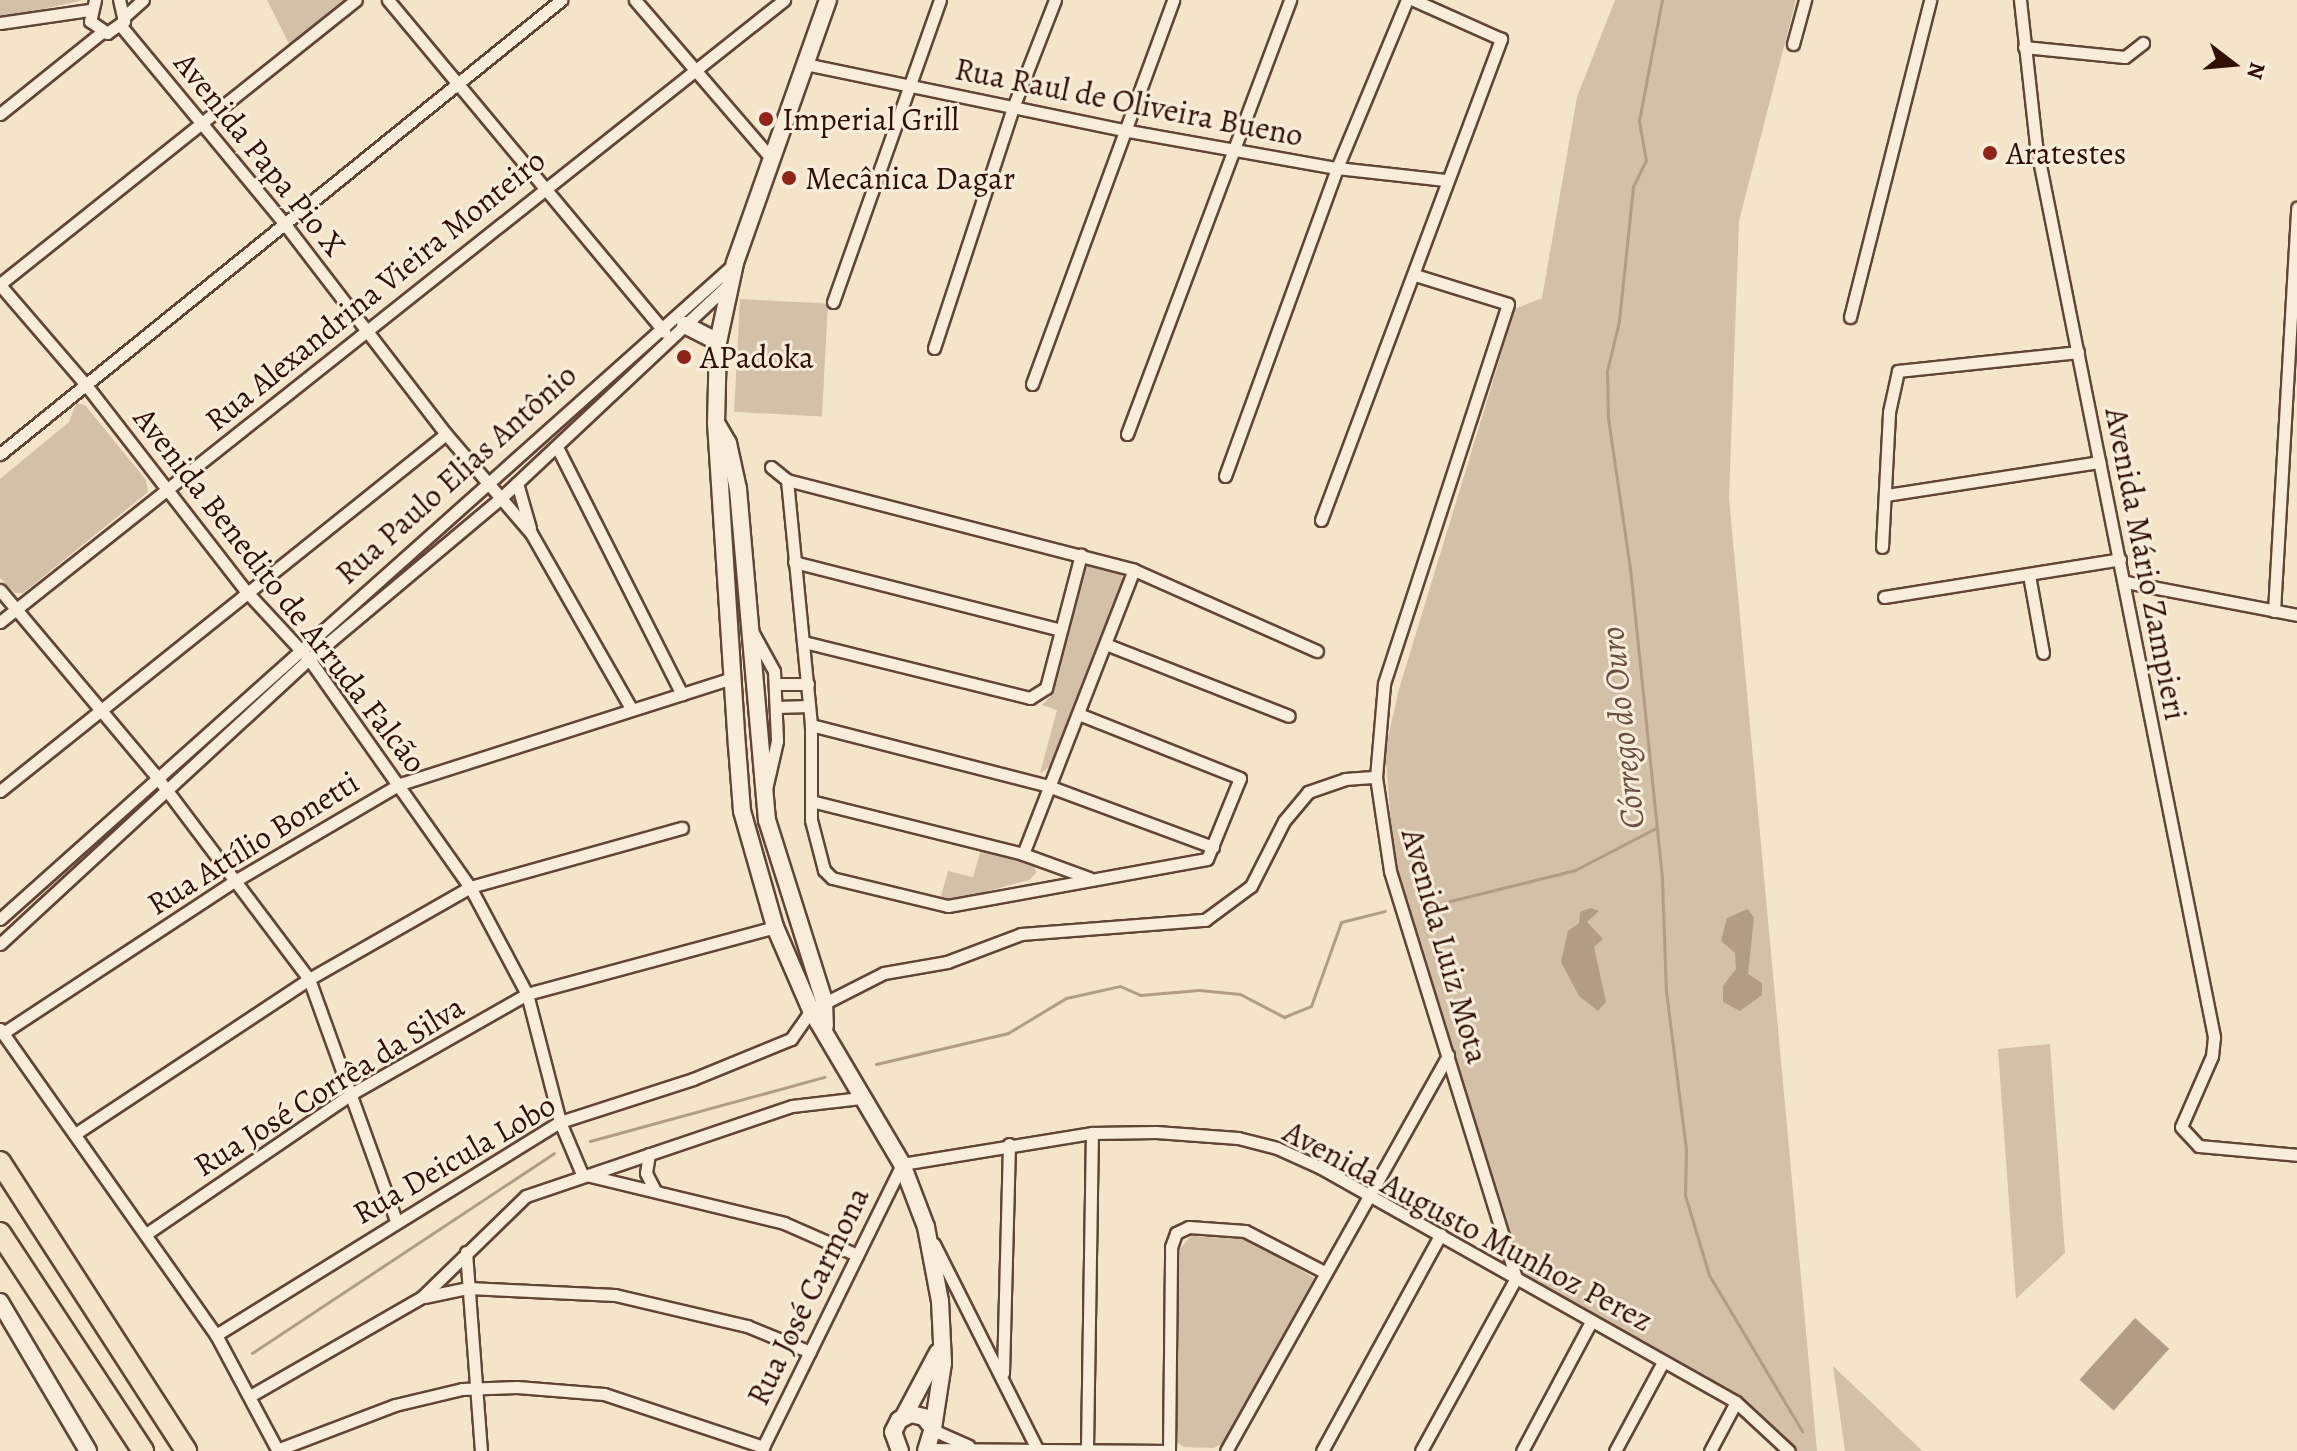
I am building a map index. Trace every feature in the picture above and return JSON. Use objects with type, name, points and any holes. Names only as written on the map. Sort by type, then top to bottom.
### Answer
[{"type":"highway","points":[[0,1162],[186,1451]]},
{"type":"highway","points":[[0,1233],[111,1399],[141,1451]]},
{"type":"highway","points":[[165,1415],[202,1451]]},
{"type":"street","name":"Avenida Papa Pio X","points":[[119,0],[123,21],[446,434],[531,533],[631,708]]},
{"type":"street","points":[[0,114],[102,32],[123,21],[143,0]]},
{"type":"street","points":[[0,284],[356,0]]},
{"type":"street","points":[[388,0],[670,338]]},
{"type":"street","points":[[0,454],[287,227],[561,0]]},
{"type":"street","points":[[635,0],[692,71],[772,159]]},
{"type":"street","name":"Rua Alexandrina Vieira Monteiro","points":[[0,622],[543,188],[784,0]]},
{"type":"street","points":[[818,1006],[775,927],[742,811],[716,423],[718,342],[729,284],[828,0]]},
{"type":"street","points":[[833,302],[940,0]]},
{"type":"street","points":[[934,348],[1014,105],[1055,0]]},
{"type":"street","points":[[1032,384],[1173,0]]},
{"type":"street","points":[[1127,434],[1231,149],[1290,0]]},
{"type":"street","points":[[1225,476],[1337,168],[1407,0]]},
{"type":"street","points":[[1321,520],[1415,275],[1445,180],[1501,39],[1414,0]]},
{"type":"street","points":[[1793,44],[1805,0]]},
{"type":"street","points":[[1850,317],[1930,0]]},
{"type":"street","name":"Avenida Mário Zampieri","points":[[2020,0],[2036,145],[2126,582],[2214,1037],[2208,1065],[2182,1116],[2182,1131],[2199,1146],[2297,1155]]},
{"type":"street","points":[[0,23],[92,5],[92,26],[102,32]]},
{"type":"street","points":[[2024,47],[2128,57],[2143,43]]},
{"type":"street","name":"Rua Raul de Oliveira Bueno","points":[[805,64],[1123,130],[1337,168],[1445,180]]},
{"type":"street","points":[[2274,611],[2283,442],[2291,402],[2297,208]]},
{"type":"street","name":"Rua Paulo Elias Antônio","points":[[0,919],[660,326],[735,263]]},
{"type":"street","name":"Avenida Luiz Mota","points":[[1415,275],[1508,304],[1384,684],[1376,777],[1390,871],[1516,1278]]},
{"type":"street","name":"Avenida Benedito de Arruda Falcão","points":[[0,284],[86,385],[245,590],[309,659],[470,887],[527,994],[560,1122],[582,1174]]},
{"type":"street","name":"Rua Paulo Elias Antônio","points":[[0,944],[309,659],[501,498],[729,284]]},
{"type":"street","points":[[685,325],[718,342]]},
{"type":"street","points":[[1882,547],[1889,412],[1898,371],[2078,352]]},
{"type":"street","points":[[716,423],[728,443],[738,489],[763,797],[775,859],[818,1006],[861,1098],[902,1164],[926,1227],[1003,1373],[1037,1450]]},
{"type":"street","points":[[0,791],[245,590],[446,434]]},
{"type":"street","points":[[2283,442],[2297,446]]},
{"type":"street","points":[[557,447],[682,694]]},
{"type":"street","points":[[1886,495],[2099,462]]},
{"type":"street","points":[[771,467],[787,480],[1134,570],[1317,651]]},
{"type":"street","points":[[787,480],[808,684],[811,801],[824,870],[832,878],[948,906],[1207,859],[1240,778],[1078,714]]},
{"type":"street","points":[[517,483],[531,533]]},
{"type":"street","points":[[804,642],[1030,698],[1046,688],[1081,555]]},
{"type":"street","points":[[1884,597],[2120,559]]},
{"type":"street","points":[[794,562],[1060,630]]},
{"type":"street","points":[[1023,854],[1048,786],[1108,645],[1134,570]]},
{"type":"street","points":[[2029,575],[2043,653]]},
{"type":"street","points":[[2126,582],[2297,615]]},
{"type":"street","points":[[0,590],[156,776],[309,979],[396,1221]]},
{"type":"street","points":[[750,627],[774,671],[777,707],[777,741],[763,797]]},
{"type":"street","points":[[1108,645],[1289,716]]},
{"type":"street","points":[[732,678],[753,672],[774,671]]},
{"type":"street","name":"Rua Attílio Bonetti","points":[[2,1031],[233,882],[400,784],[732,678]]},
{"type":"street","points":[[775,684],[808,684]]},
{"type":"street","points":[[777,707],[809,706]]},
{"type":"street","points":[[811,725],[1048,786],[1213,847]]},
{"type":"street","points":[[737,746],[777,741]]},
{"type":"street","points":[[818,1006],[884,973],[947,962],[1021,934],[1205,920],[1251,886],[1284,821],[1308,792],[1345,779],[1376,777]]},
{"type":"street","points":[[811,801],[1023,854],[1090,879]]},
{"type":"street","points":[[75,1134],[309,979],[470,887],[682,828]]},
{"type":"street","points":[[1042,888],[1044,862]]},
{"type":"street","name":"Rua José Corrêa da Silva","points":[[146,1234],[351,1094],[527,994],[775,927]]},
{"type":"street","name":"Rua Deicula Lobo","points":[[216,1335],[560,1122],[693,1079],[791,1039],[818,1006]]},
{"type":"street","points":[[2,1031],[216,1335],[278,1450],[395,1405],[480,1389],[604,1394],[762,1449]]},
{"type":"street","points":[[1226,1451],[1448,1055]]},
{"type":"street","points":[[250,1396],[422,1297],[526,1196],[582,1174],[792,1106],[861,1098]]},
{"type":"street","points":[[1087,1448],[1092,1133]]},
{"type":"street","name":"Avenida Augusto Munhoz Perez","points":[[902,1164],[1009,1144],[1092,1133],[1238,1138],[1277,1148],[1441,1234],[1736,1402],[1789,1451]]},
{"type":"street","points":[[1003,1373],[1009,1144]]},
{"type":"street","points":[[649,1154],[646,1173],[655,1191]]},
{"type":"street","name":"Rua José Carmona","points":[[762,1449],[902,1164]]},
{"type":"street","points":[[582,1174],[784,1223],[857,1255]]},
{"type":"street","points":[[926,1227],[942,1343],[942,1386],[927,1450],[1087,1448],[1166,1451],[1171,1244],[1176,1233],[1189,1227],[1245,1231],[1324,1272]]},
{"type":"street","points":[[1322,1451],[1441,1234]]},
{"type":"street","points":[[466,1252],[480,1389],[481,1451]]},
{"type":"street","points":[[1421,1451],[1516,1278]]},
{"type":"street","points":[[422,1297],[468,1288],[615,1295],[747,1326],[810,1352]]},
{"type":"street","points":[[0,1302],[88,1451]]},
{"type":"street","points":[[1522,1451],[1591,1322]]},
{"type":"street","points":[[897,1449],[895,1425],[904,1416],[942,1343]]},
{"type":"street","points":[[1615,1451],[1663,1362]]},
{"type":"street","points":[[1710,1451],[1736,1402]]},
{"type":"street","points":[[904,1416],[918,1415],[933,1429],[974,1448]]},
{"type":"shaded area","points":[[0,0],[83,0],[0,19]]},
{"type":"shaded area","points":[[267,0],[350,0],[291,48]]},
{"type":"shaded area","points":[[1615,0],[1796,0],[1739,221],[1729,498],[1817,1451],[1793,1451],[1739,1395],[1663,1360],[1517,1277],[1395,868],[1385,751],[1399,689],[1515,309],[1542,298],[1577,97]]},
{"type":"shaded area","points":[[740,299],[828,304],[822,416],[734,412]]},
{"type":"shaded area","points":[[76,403],[85,405],[146,480],[148,492],[23,593],[15,593],[0,578],[0,479],[69,422]]},
{"type":"shaded area","points":[[1087,563],[1120,570],[1124,582],[1051,766],[1040,773],[1057,710],[1042,705],[1053,694]]},
{"type":"shaded area","points":[[982,846],[1034,863],[1036,873],[1029,880],[939,904],[948,871],[973,877]]},
{"type":"shaded area","points":[[1591,908],[1599,911],[1587,922],[1603,939],[1594,947],[1606,1002],[1598,1011],[1579,996],[1561,962],[1568,931],[1579,923],[1580,912]]},
{"type":"shaded area","points":[[1748,909],[1754,918],[1748,974],[1762,983],[1762,995],[1740,1011],[1723,1002],[1723,986],[1736,969],[1735,953],[1721,941],[1727,918]]},
{"type":"shaded area","points":[[2050,1044],[2065,1253],[2016,1299],[1998,1049]]},
{"type":"shaded area","points":[[1191,1236],[1248,1238],[1314,1278],[1223,1443],[1214,1448],[1184,1447],[1173,1440],[1176,1253]]},
{"type":"shaded area","points":[[2135,1318],[2169,1349],[2114,1410],[2079,1380]]},
{"type":"shaded area","points":[[1833,1366],[1913,1442],[1922,1451],[1845,1451]]},
{"type":"waterway","name":"Córrego do Ouro","points":[[1662,0],[1639,121],[1646,160],[1633,187],[1619,321],[1607,371],[1608,418],[1630,568],[1662,879],[1666,991],[1686,1149],[1685,1195],[1709,1275],[1802,1431]]},
{"type":"waterway","points":[[1426,907],[1575,870],[1656,828]]},
{"type":"waterway","points":[[876,1064],[1008,1033],[1066,998],[1120,986],[1140,995],[1199,990],[1240,994],[1284,1017],[1311,1006],[1341,922],[1385,911]]},
{"type":"waterway","points":[[590,1141],[824,1077]]},
{"type":"waterway","points":[[252,1353],[554,1153]]},
{"type":"place","name":"Imperial Grill","points":[[766,119]]},
{"type":"place","name":"Aratestes","points":[[1990,153]]},
{"type":"place","name":"Mecânica Dagar","points":[[789,178]]},
{"type":"place","name":"APadoka","points":[[684,357]]}]
